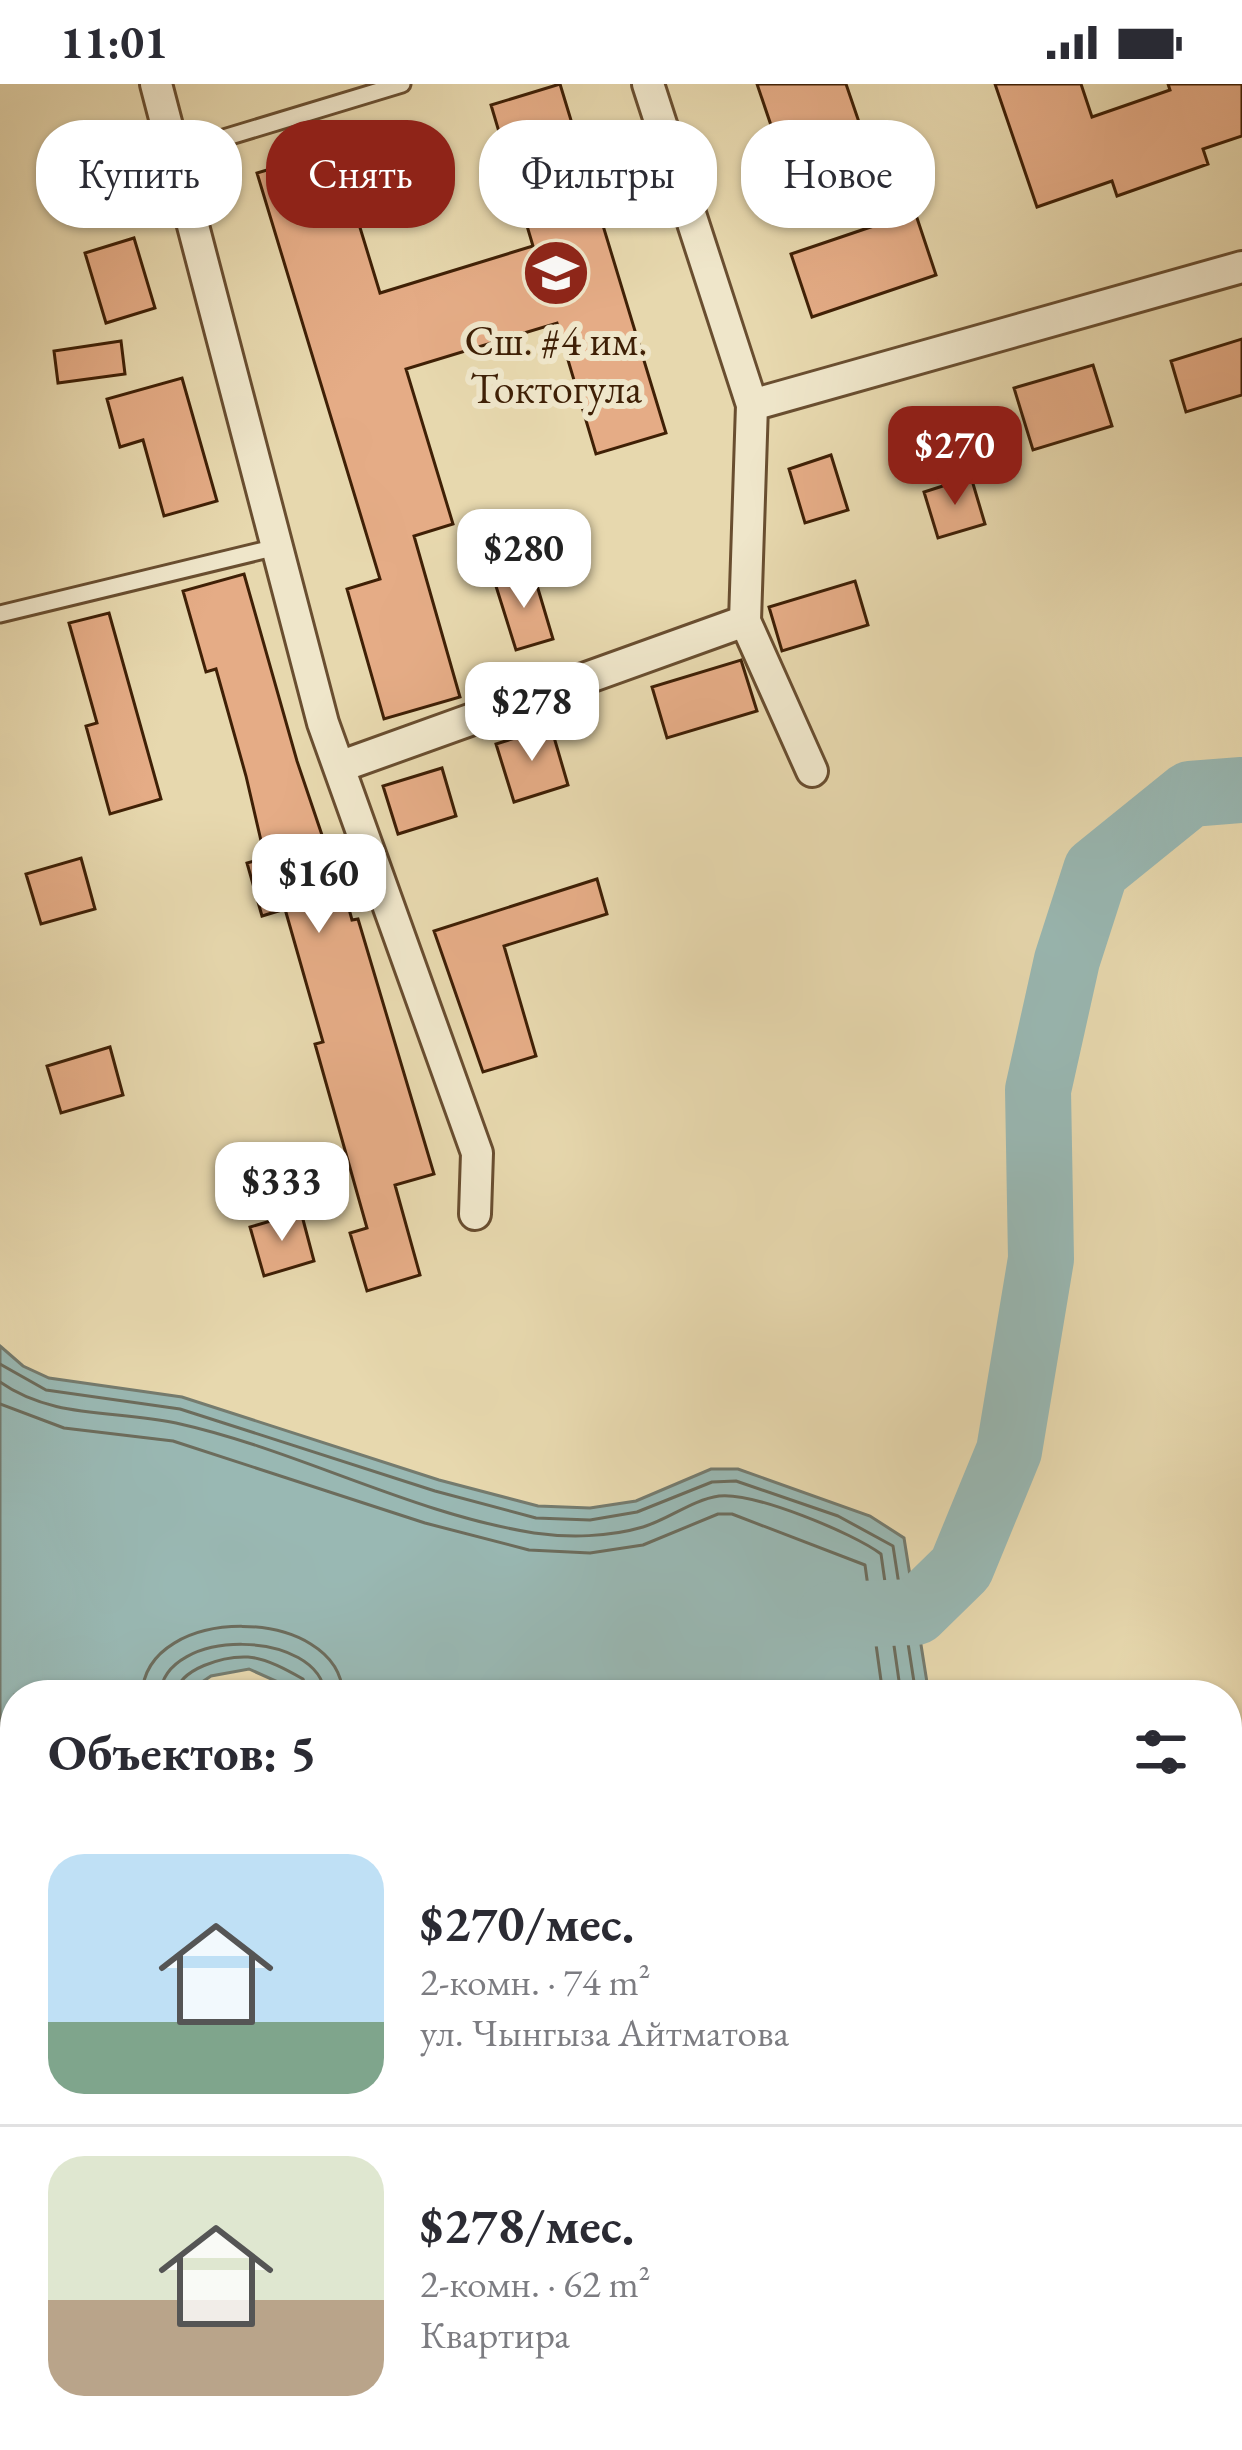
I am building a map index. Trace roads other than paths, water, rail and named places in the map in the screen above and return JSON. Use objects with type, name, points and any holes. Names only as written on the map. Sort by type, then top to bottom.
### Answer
[{"type":"street","points":[[156,84],[165,120]]},
{"type":"street","points":[[648,84],[752,405],[745,621],[812,771]]},
{"type":"street","points":[[194,228],[339,767],[477,1153],[475,1214]]},
{"type":"street","points":[[752,405],[1242,267]]},
{"type":"street","points":[[339,767],[745,621]]},
{"type":"lane","points":[[242,132],[402,84]]},
{"type":"lane","points":[[0,614],[277,547]]},
{"type":"water","points":[[0,1346],[23,1366],[49,1378],[182,1397],[439,1480],[538,1506],[590,1508],[636,1501],[711,1469],[738,1469],[870,1516],[904,1538],[927,1680],[274,1680],[249,1669],[205,1680],[0,1680]]},
{"type":"waterway","points":[[830,1615],[916,1612],[961,1568],[1009,1451],[1041,1259],[1038,1090],[1067,960],[1096,870],[1190,794],[1242,790]]},
{"type":"place","name":"Сш. #4 им. Токтогула","points":[[556,273]]}]
